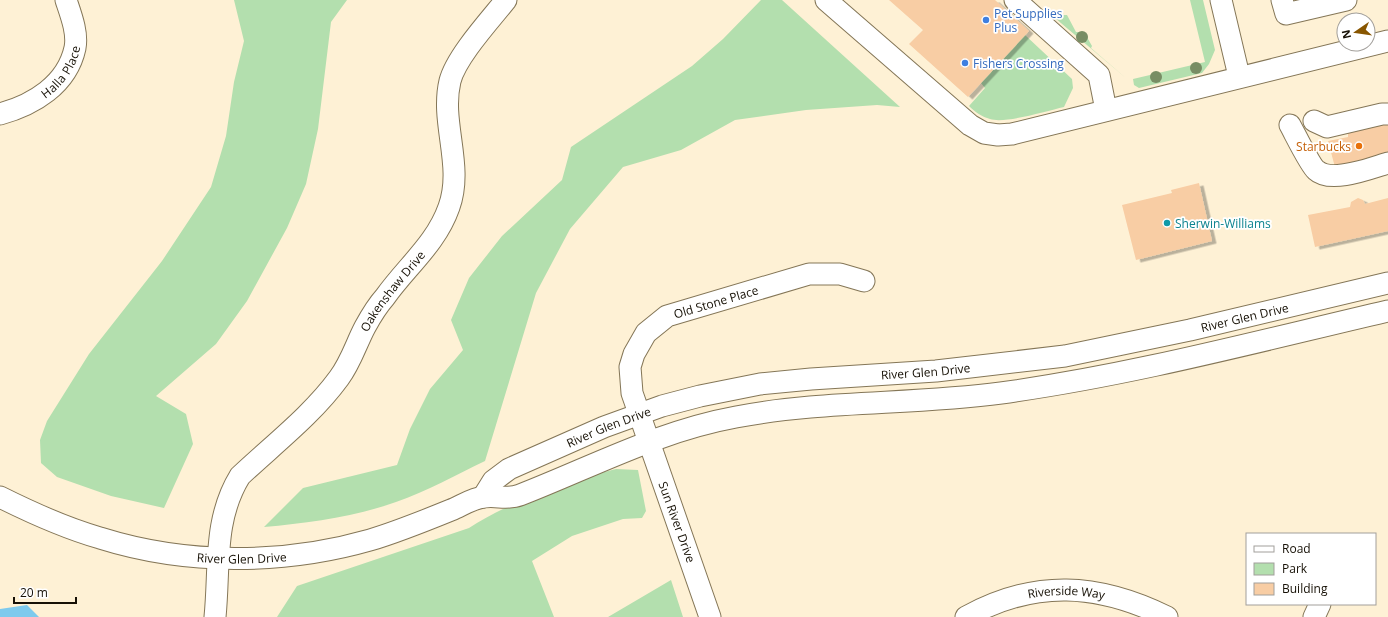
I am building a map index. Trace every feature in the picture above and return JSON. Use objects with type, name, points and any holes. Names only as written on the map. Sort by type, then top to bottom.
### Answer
[{"type":"street","name":"Halla Place","points":[[0,114],[33,101],[48,91],[60,80],[66,70],[75,48],[75,35],[66,0]]},
{"type":"street","name":"Oakenshaw Drive","points":[[215,617],[218,558],[222,519],[226,504],[240,476],[318,403],[330,389],[348,365],[373,313],[386,295],[429,246],[444,221],[450,205],[455,175],[455,164],[448,117],[450,81],[456,65],[506,0]]},
{"type":"street","points":[[826,0],[957,116],[984,133],[998,135],[1012,134],[1240,76],[1388,41]]},
{"type":"street","points":[[1015,0],[1099,75],[1106,110]]},
{"type":"street","points":[[1221,0],[1240,76]]},
{"type":"street","points":[[1282,0],[1286,14],[1346,0]]},
{"type":"street","points":[[1314,121],[1327,127],[1382,114],[1388,114]]},
{"type":"street","points":[[1290,125],[1316,171],[1328,176],[1339,176],[1388,163]]},
{"type":"street","name":"Old Stone Place","points":[[643,427],[632,393],[630,367],[634,354],[646,333],[667,316],[809,274],[840,274],[864,281]]},
{"type":"street","name":"River Glen Drive","points":[[0,497],[43,517],[101,539],[129,546],[168,553],[218,558],[254,558],[295,555],[354,544],[414,525],[483,497],[513,498],[700,396],[760,384],[811,378],[936,371],[1035,361],[1101,350],[1388,283]]},
{"type":"street","name":"River Glen Drive","points":[[483,497],[494,481],[509,469],[604,427],[696,426],[735,417],[768,412],[996,394],[1109,376],[1388,311]]},
{"type":"street","name":"Sun River Drive","points":[[643,427],[710,617]]},
{"type":"street","name":"Riverside Way","points":[[966,617],[992,604],[1048,589],[1089,591],[1124,599],[1167,617]]},
{"type":"street","points":[[1314,617],[1320,605]]},
{"type":"green space","points":[[234,0],[347,0],[331,22],[318,129],[306,184],[287,228],[247,301],[216,344],[156,396],[186,414],[193,444],[164,508],[111,496],[57,477],[41,463],[40,440],[47,421],[89,354],[162,261],[211,187],[226,136],[234,82],[244,41]]},
{"type":"green space","points":[[761,0],[782,0],[900,107],[877,105],[806,110],[735,120],[681,150],[623,167],[570,229],[536,293],[485,461],[419,493],[364,512],[298,524],[264,527],[303,488],[397,465],[410,429],[430,389],[463,350],[451,320],[469,278],[502,236],[562,180],[571,147],[692,66],[723,39]]},
{"type":"green space","points":[[1190,0],[1203,0],[1215,50],[1209,64],[1202,73],[1139,88],[1134,85],[1133,79],[1205,62]]},
{"type":"green space","points":[[1059,15],[1067,15],[1076,32],[1084,32],[1092,46],[1091,48],[1127,79],[1055,18]]},
{"type":"green space","points":[[1025,35],[1072,79],[1073,88],[1064,107],[1005,120],[990,119],[981,116],[969,106],[985,88],[981,83]]},
{"type":"green space","points":[[616,469],[638,470],[646,511],[642,518],[623,519],[572,536],[532,561],[554,617],[277,617],[297,586],[469,528],[502,509],[540,493],[579,479]]},
{"type":"green space","points":[[671,580],[683,617],[608,617]]},
{"type":"water","points":[[27,605],[39,617],[0,617],[0,609]]},
{"type":"building","name":"Fishers Crossing","points":[[889,0],[995,0],[1029,31],[968,97],[909,44],[923,30]]},
{"type":"building","name":"Starbucks","points":[[1388,123],[1388,162],[1336,171],[1328,141],[1348,137],[1348,133]]},
{"type":"building","name":"Sherwin-Williams","points":[[1199,183],[1212,241],[1136,260],[1122,205],[1172,193],[1171,190]]},
{"type":"building","points":[[1358,198],[1363,200],[1365,204],[1388,198],[1388,231],[1315,247],[1308,215],[1350,207],[1351,202]]},
{"type":"place","name":"Pet Supplies Plus","points":[[986,20]]},
{"type":"place","name":"Fishers Crossing","points":[[965,63]]},
{"type":"place","name":"Starbucks","points":[[1359,146]]},
{"type":"place","name":"Sherwin-Williams","points":[[1167,223]]}]
